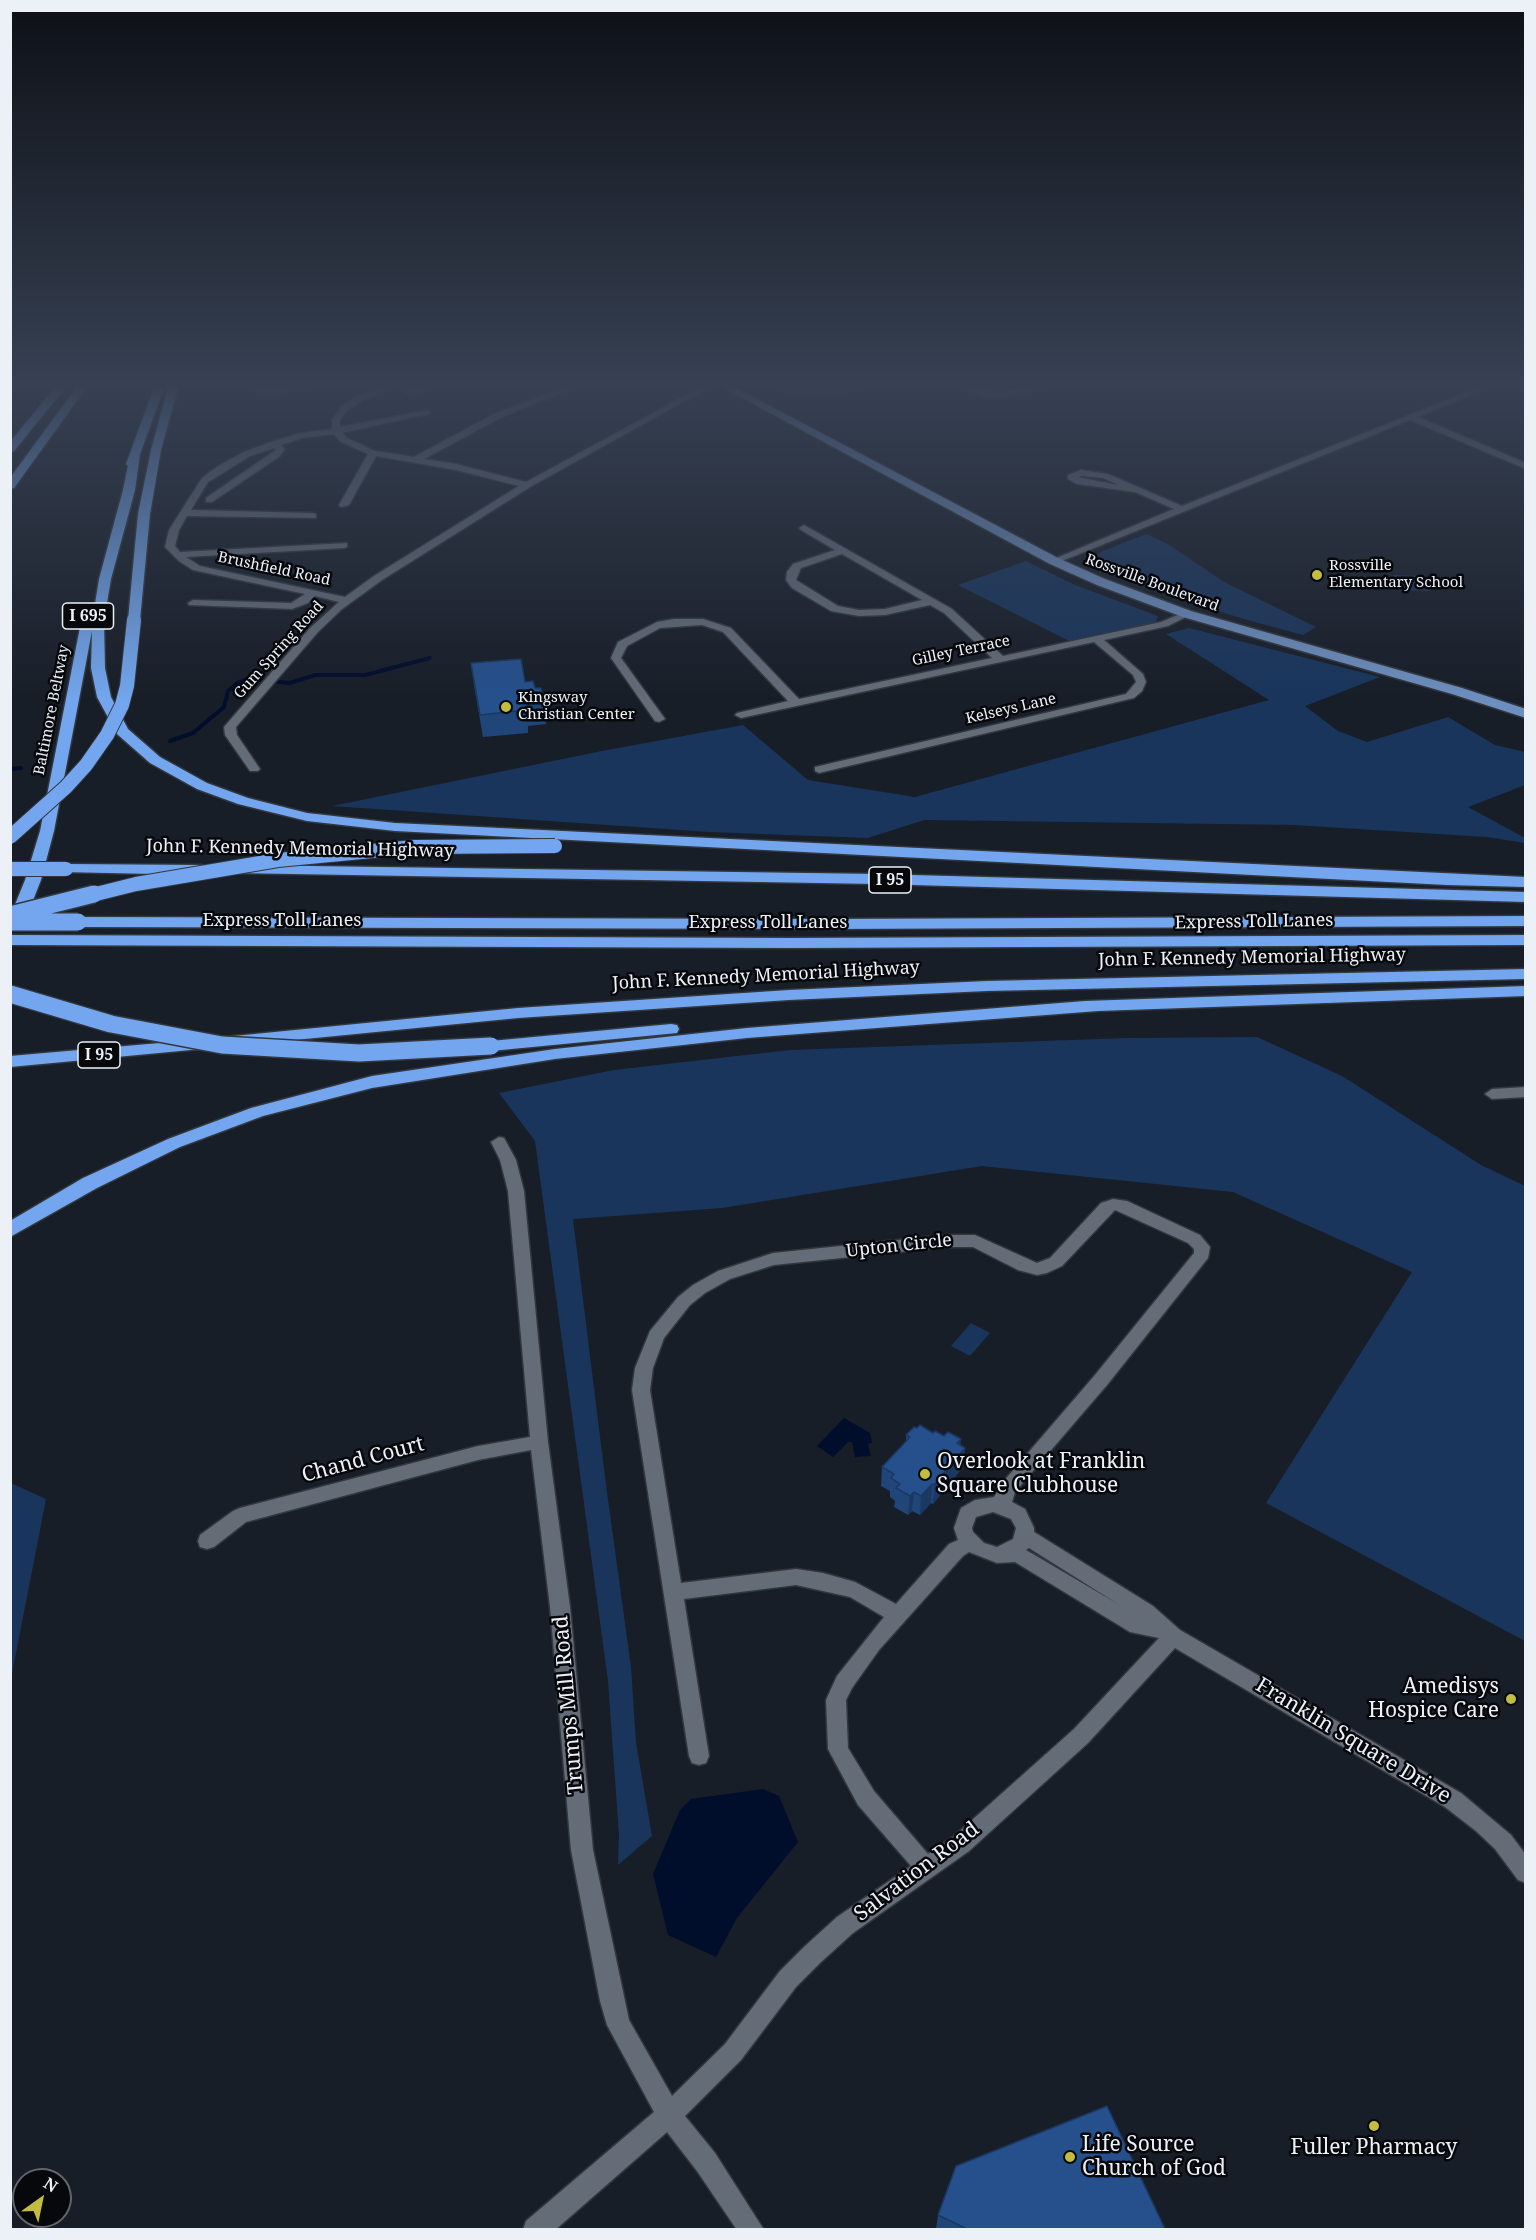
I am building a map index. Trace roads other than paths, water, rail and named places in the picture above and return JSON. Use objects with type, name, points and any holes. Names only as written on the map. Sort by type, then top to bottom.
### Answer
[{"type":"highway","name":"Baltimore Beltway","points":[[10,938],[30,887],[47,831],[89,611],[122,493]]},
{"type":"highway","points":[[128,493],[105,579],[98,621],[98,668],[104,697],[122,731],[155,760],[202,786],[236,799],[307,817],[386,826],[1458,880]]},
{"type":"highway","points":[[10,837],[66,787],[86,765],[107,735],[122,705],[127,686],[137,571],[148,493]]},
{"type":"highway","points":[[10,915],[127,886],[278,860],[414,847],[555,846],[1355,879],[1526,882]]},
{"type":"highway","name":"John F. Kennedy Memorial Highway","points":[[10,869],[619,874],[1526,897]]},
{"type":"highway","name":"Express Toll Lanes","points":[[10,922],[872,924],[1526,921]]},
{"type":"highway","name":"Express Toll Lanes","points":[[10,938],[802,944],[1526,940]]},
{"type":"highway","name":"John F. Kennedy Memorial Highway","points":[[10,1062],[586,1008],[862,991],[1218,980],[1526,974]]},
{"type":"highway","points":[[10,994],[111,1024],[179,1039],[297,1052],[358,1053],[490,1046],[823,1017],[1011,1007],[1526,991]]},
{"type":"highway","points":[[10,1230],[74,1191],[174,1143],[257,1112],[361,1084],[536,1057],[747,1033],[1096,1006]]},
{"type":"main road","name":"Rossville Boulevard","points":[[926,493],[1054,561],[1120,590],[1187,614],[1457,691],[1526,714]]},
{"type":"street","points":[[195,493],[170,540],[170,547],[179,555],[344,545]]},
{"type":"street","points":[[209,500],[220,493]]},
{"type":"street","points":[[344,505],[351,493]]},
{"type":"street","name":"Gum Spring Road","points":[[254,769],[231,735],[230,727],[314,630],[346,600],[372,581],[515,493]]},
{"type":"street","points":[[1140,493],[1181,509]]},
{"type":"street","points":[[1054,561],[1222,493]]},
{"type":"street","points":[[183,513],[313,516]]},
{"type":"street","points":[[804,528],[948,611],[999,657]]},
{"type":"street","points":[[843,550],[797,566],[792,572],[791,580],[816,599],[835,609],[848,612],[872,614],[932,602]]},
{"type":"street","name":"Brushfield Road","points":[[179,555],[192,565],[211,572],[346,600]]},
{"type":"street","points":[[193,603],[292,606],[304,601],[313,593]]},
{"type":"street","name":"Gilley Terrace","points":[[741,715],[999,657],[1164,624],[1187,614]]},
{"type":"street","points":[[659,719],[616,658],[622,644],[651,627],[674,622],[703,622],[728,630],[795,702]]},
{"type":"street","name":"Kelseys Lane","points":[[819,769],[1130,696],[1142,682],[1138,674],[1096,639]]},
{"type":"street","points":[[1492,1094],[1526,1092]]},
{"type":"street","name":"Trumps Mill Road","points":[[499,1142],[508,1160],[516,1191],[533,1357],[538,1442],[560,1607],[582,1850],[592,1906],[619,2025],[669,2115],[752,2229]]},
{"type":"street","name":"Upton Circle","points":[[699,1756],[641,1390],[644,1368],[656,1335],[684,1301],[699,1289],[740,1268],[773,1259],[962,1239],[983,1244],[1024,1266],[1037,1269],[1047,1267],[1056,1262],[1107,1206],[1113,1204],[1121,1205],[1194,1239],[1202,1247],[1202,1254],[1101,1380],[1009,1487],[1003,1498],[1003,1506]]},
{"type":"street","name":"Chand Court","points":[[207,1541],[240,1516],[478,1453],[538,1442]]},
{"type":"street","points":[[984,1505],[1003,1506],[1018,1514],[1023,1521],[1025,1536],[1015,1550],[1006,1553],[987,1553],[970,1543],[963,1528],[968,1513],[984,1505]]},
{"type":"street","name":"Franklin Square Drive","points":[[1025,1536],[1146,1612],[1168,1633],[1453,1800],[1503,1842],[1526,1873]]},
{"type":"street","points":[[926,1868],[866,1798],[838,1749],[836,1700],[856,1665],[956,1550],[970,1543]]},
{"type":"street","name":"Franklin Square Drive","points":[[1006,1553],[1019,1556],[1137,1626],[1168,1633]]},
{"type":"street","points":[[673,1592],[795,1577],[823,1581],[855,1590],[898,1616]]},
{"type":"street","name":"Salvation Road","points":[[535,2229],[669,2115],[733,2052],[788,1979],[812,1955],[845,1926],[960,1844],[1081,1736],[1148,1665],[1168,1633]]},
{"type":"waterway","points":[[170,741],[193,733],[224,707],[228,691],[237,683],[247,679],[290,683],[315,675],[365,675],[430,658]]},
{"type":"waterway","points":[[10,769],[21,768]]},
{"type":"place","name":"Rossville Elementary School","points":[[1317,575]]},
{"type":"place","name":"Kingsway Christian Center","points":[[506,707]]},
{"type":"place","name":"Overlook at Franklin Square Clubhouse","points":[[925,1474]]},
{"type":"place","name":"Amedisys Hospice Care","points":[[1511,1699]]},
{"type":"place","name":"Fuller Pharmacy","points":[[1374,2126]]},
{"type":"place","name":"Life Source Church of God","points":[[1070,2157]]}]
